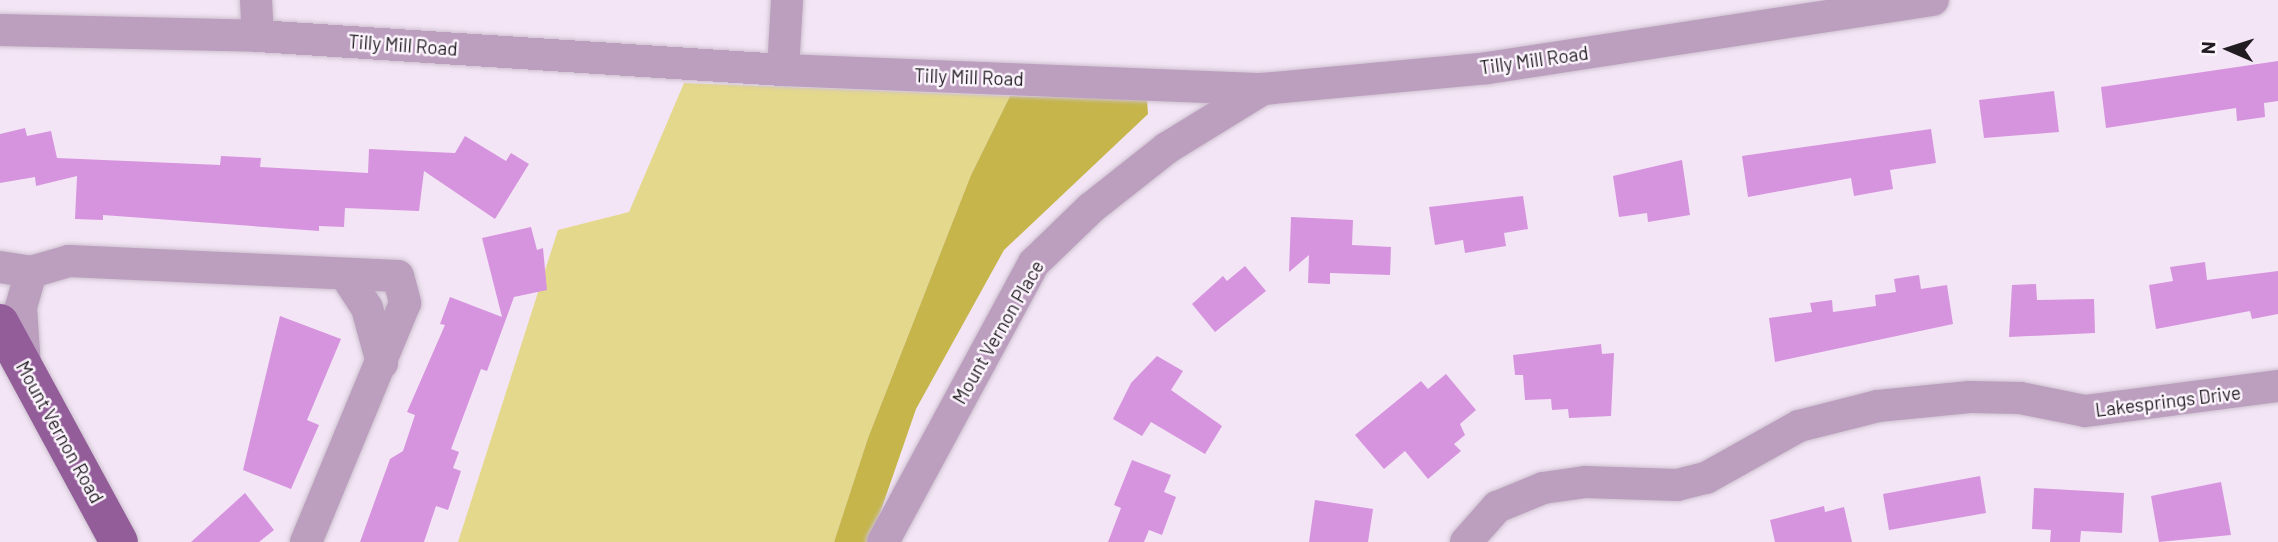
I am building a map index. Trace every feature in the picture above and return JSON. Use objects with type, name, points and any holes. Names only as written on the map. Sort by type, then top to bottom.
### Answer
[{"type":"main road","name":"Mount Vernon Road","points":[[0,323],[119,542]]},
{"type":"street","points":[[256,0],[258,36]]},
{"type":"street","points":[[783,70],[787,0]]},
{"type":"street","name":"Tilly Mill Road","points":[[0,30],[258,36],[783,70],[1263,89],[1488,68],[1933,0]]},
{"type":"street","name":"Mount Vernon Place","points":[[883,542],[1034,263],[1091,208],[1167,148],[1263,89]]},
{"type":"street","points":[[0,267],[31,272],[69,261],[398,276],[405,285],[405,303],[306,542]]},
{"type":"street","points":[[25,367],[21,307],[31,272]]},
{"type":"street","points":[[345,274],[367,308],[385,355]]},
{"type":"street","name":"Lakesprings Drive","points":[[1466,542],[1497,507],[1543,488],[1584,482],[1677,485],[1706,478],[1799,426],[1878,406],[1970,397],[2020,398],[2085,411],[2278,386]]},
{"type":"shaded area","points":[[684,83],[1010,96],[971,175],[868,438],[834,542],[458,542],[558,230],[629,212]]},
{"type":"shaded area","points":[[1010,96],[1147,99],[1148,114],[1004,250],[916,409],[870,542],[834,542],[868,438],[971,175]]},
{"type":"building","points":[[2278,61],[2278,101],[2264,103],[2265,117],[2237,121],[2236,108],[2106,128],[2101,87]]},
{"type":"building","points":[[2054,91],[2059,132],[1984,138],[1979,100]]},
{"type":"building","points":[[25,128],[27,136],[51,131],[57,158],[220,165],[221,156],[261,158],[260,167],[368,173],[369,149],[455,153],[465,136],[506,161],[511,153],[529,164],[495,219],[424,171],[419,211],[345,208],[344,227],[319,226],[319,231],[103,215],[103,220],[75,219],[77,176],[36,186],[35,177],[0,183],[0,134]]},
{"type":"building","points":[[1931,129],[1936,163],[1890,170],[1893,189],[1854,196],[1851,178],[1748,197],[1742,156]]},
{"type":"building","points":[[1682,160],[1690,215],[1648,222],[1647,213],[1619,217],[1613,176]]},
{"type":"building","points":[[1523,196],[1528,229],[1504,233],[1506,246],[1465,253],[1463,240],[1435,245],[1429,207]]},
{"type":"building","points":[[1291,217],[1353,220],[1352,245],[1391,247],[1390,275],[1330,273],[1330,284],[1308,283],[1309,255],[1289,272]]},
{"type":"building","points":[[531,227],[537,250],[543,248],[547,290],[514,297],[487,371],[481,369],[451,449],[459,452],[453,468],[461,471],[448,510],[436,506],[424,542],[360,542],[390,459],[403,451],[415,415],[407,412],[445,325],[440,324],[450,297],[502,317],[482,238]]},
{"type":"building","points":[[2205,262],[2207,280],[2278,271],[2278,314],[2252,319],[2250,311],[2156,329],[2149,285],[2173,281],[2170,267]]},
{"type":"building","points":[[1245,266],[1266,291],[1215,332],[1192,304],[1223,276],[1227,281]]},
{"type":"building","points":[[1919,275],[1921,289],[1947,285],[1953,324],[1775,362],[1769,318],[1812,312],[1810,303],[1832,300],[1833,312],[1876,306],[1875,295],[1896,292],[1894,279]]},
{"type":"building","points":[[2036,284],[2037,300],[2094,299],[2095,333],[2009,337],[2012,285]]},
{"type":"building","points":[[280,316],[341,339],[307,420],[319,425],[291,489],[243,470]]},
{"type":"building","points":[[1601,344],[1602,354],[1614,353],[1611,416],[1569,418],[1568,409],[1552,410],[1551,399],[1525,400],[1523,375],[1515,375],[1513,355]]},
{"type":"building","points":[[1157,356],[1183,371],[1171,390],[1222,426],[1205,454],[1151,422],[1142,436],[1113,419],[1131,383]]},
{"type":"building","points":[[1446,374],[1476,410],[1460,424],[1465,435],[1454,444],[1461,451],[1428,479],[1405,451],[1384,469],[1355,435],[1421,381],[1428,389]]},
{"type":"building","points":[[1132,460],[1171,475],[1164,492],[1176,497],[1162,535],[1149,530],[1144,542],[1108,542],[1121,508],[1114,505]]},
{"type":"building","points":[[1980,476],[1986,513],[1889,530],[1883,494]]},
{"type":"building","points":[[2221,482],[2231,535],[2159,542],[2151,496]]},
{"type":"building","points":[[2034,488],[2124,493],[2122,533],[2081,531],[2080,542],[2050,542],[2051,530],[2032,529]]},
{"type":"building","points":[[245,493],[274,530],[259,542],[191,542]]},
{"type":"building","points":[[1315,500],[1373,509],[1368,542],[1309,542]]},
{"type":"building","points":[[1824,506],[1825,512],[1844,507],[1852,542],[1775,542],[1770,520]]}]
